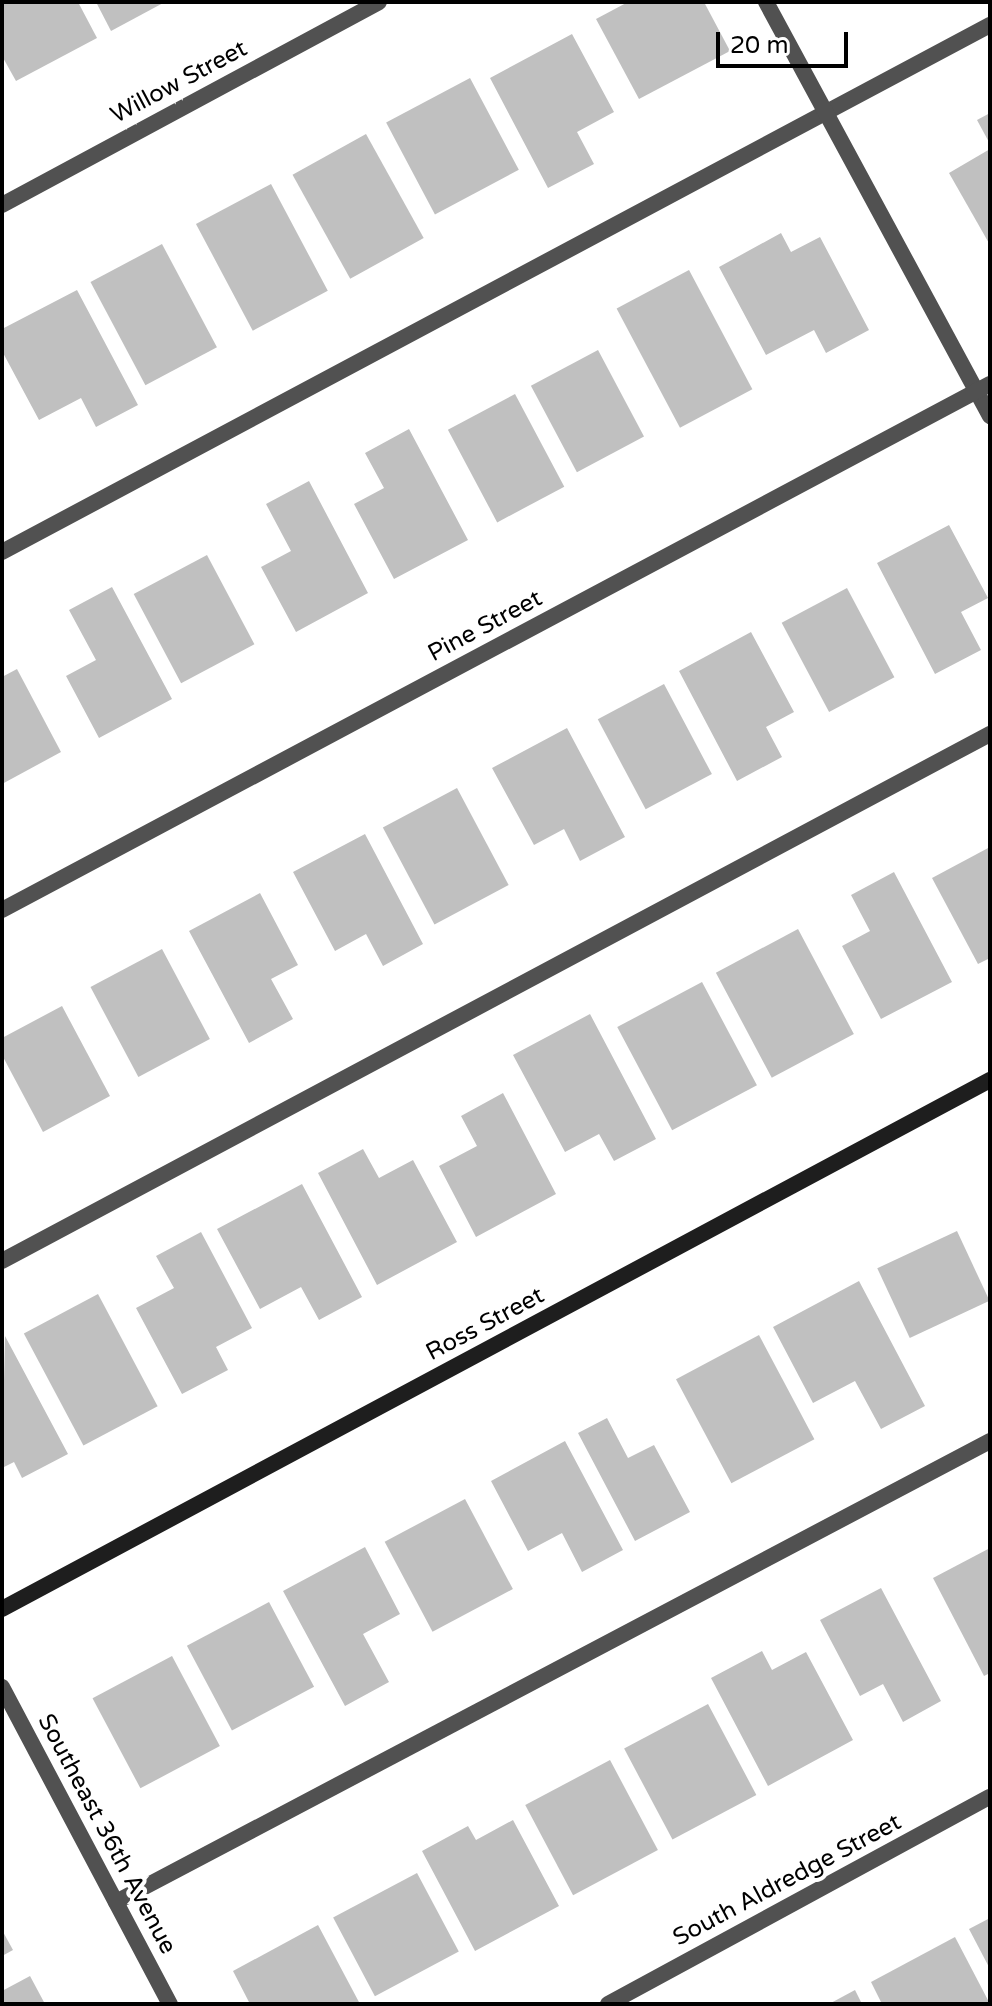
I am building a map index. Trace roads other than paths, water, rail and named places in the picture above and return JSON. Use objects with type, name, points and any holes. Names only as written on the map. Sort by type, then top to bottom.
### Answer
[{"type":"street","name":"Willow Street","points":[[2,205],[379,2]]},
{"type":"street","points":[[766,2],[824,113],[983,388],[990,416]]},
{"type":"street","points":[[2,552],[990,25]]},
{"type":"street","name":"Pine Street","points":[[2,910],[983,388]]},
{"type":"street","points":[[2,1261],[990,734]]},
{"type":"street","name":"Ross Street","points":[[2,1609],[990,1080]]},
{"type":"street","points":[[116,1902],[990,1441]]},
{"type":"street","name":"Southeast 36th Avenue","points":[[2,1687],[170,2004]]},
{"type":"street","name":"South Aldredge Street","points":[[608,2004],[990,1797]]}]
